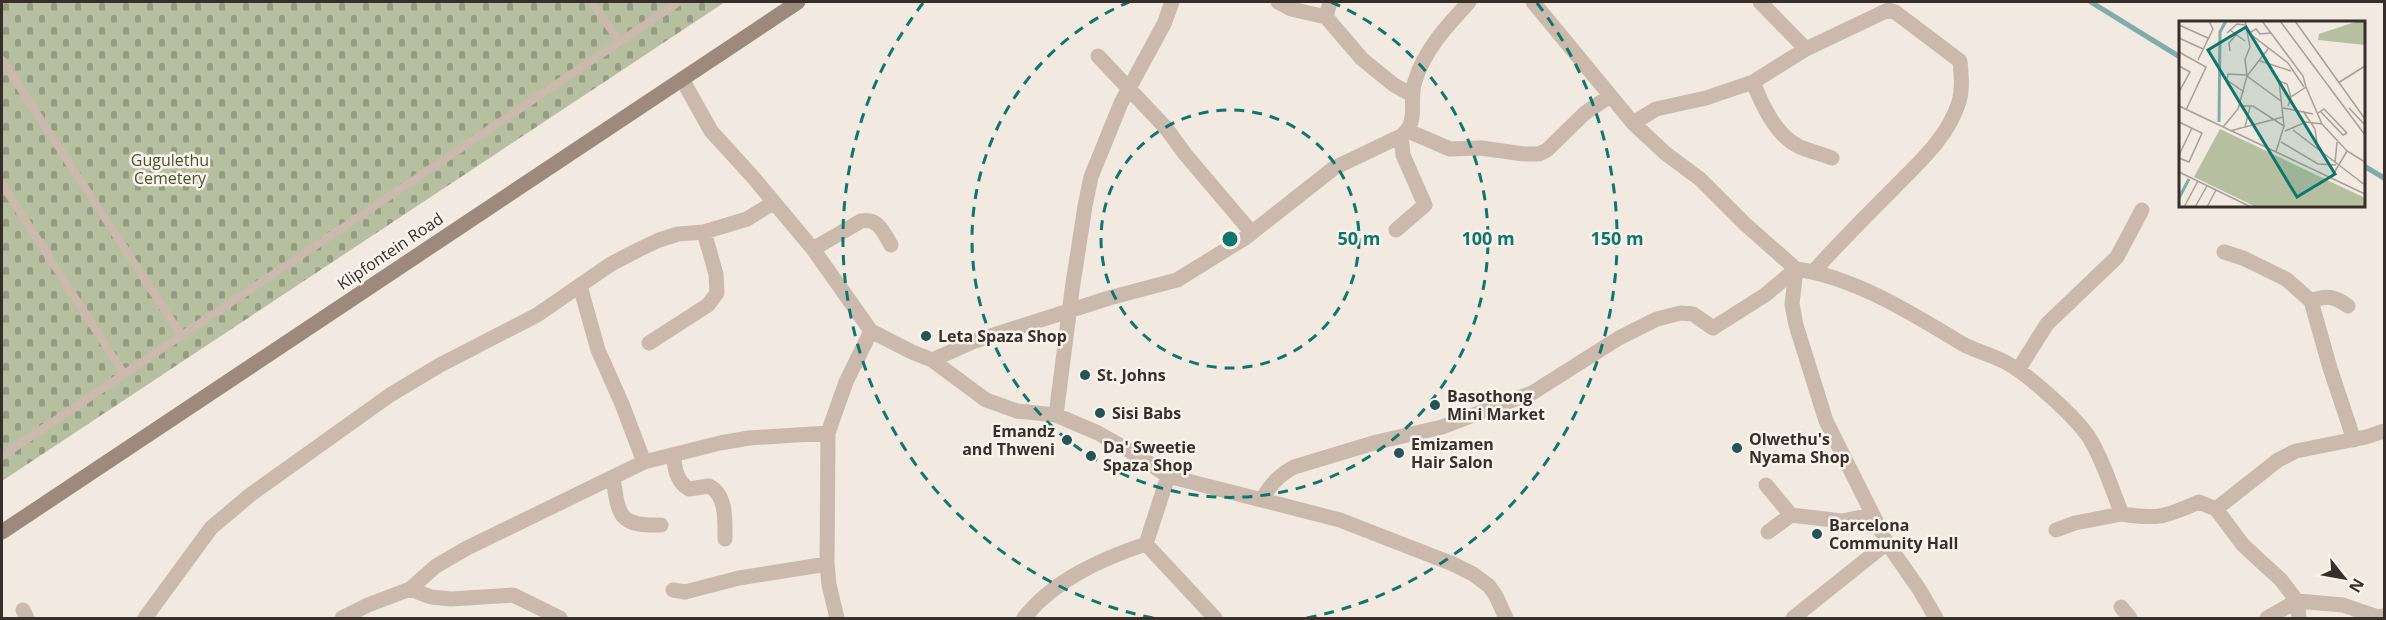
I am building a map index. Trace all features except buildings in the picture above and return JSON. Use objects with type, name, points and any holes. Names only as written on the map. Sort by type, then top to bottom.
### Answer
[{"type":"main road","name":"Klipfontein Road","points":[[2,532],[798,2]]},
{"type":"street","points":[[1056,415],[1068,312],[1091,177],[1129,88],[1164,24],[1172,2]]},
{"type":"street","points":[[1278,2],[1291,9],[1326,17],[1362,59],[1394,85],[1412,95]]},
{"type":"street","points":[[1326,17],[1330,2]]},
{"type":"street","points":[[1396,230],[1425,205],[1403,155],[1405,134],[1413,121],[1412,95],[1416,77],[1426,53],[1469,2]]},
{"type":"street","points":[[1533,2],[1632,123],[1665,153],[1700,179],[1745,224],[1796,269],[1814,271],[1907,310],[1973,349],[2005,362],[2046,392],[2090,439],[2122,514]]},
{"type":"street","points":[[1760,2],[1806,49]]},
{"type":"street","points":[[1632,123],[1656,108],[1706,98],[1753,82],[1806,49],[1888,10],[1895,12],[1960,61],[1962,88],[1952,118],[1930,152],[1844,237],[1814,271]]},
{"type":"street","points":[[1098,56],[1166,128],[1252,233]]},
{"type":"street","points":[[682,79],[711,131],[813,249],[871,331],[932,360],[986,400],[1017,411],[1056,415],[1098,433],[1137,454],[1168,476],[1340,520],[1453,564],[1473,574],[1489,586],[1506,618]]},
{"type":"street","points":[[1753,82],[1767,113],[1782,133],[1798,146],[1832,158]]},
{"type":"street","points":[[932,360],[975,341],[1109,298],[1177,280],[1218,257],[1252,233],[1281,207],[1334,168],[1405,134],[1450,149],[1481,148],[1539,154],[1547,150],[1586,113],[1610,96]]},
{"type":"street","points":[[145,618],[211,528],[250,495],[390,395],[440,365],[524,323],[611,264],[659,240],[678,234],[704,232],[747,219],[773,203]]},
{"type":"street","points":[[2018,370],[2047,324],[2118,257],[2142,210]]},
{"type":"street","points":[[813,249],[861,221],[868,220],[877,223],[891,244]]},
{"type":"street","points":[[648,343],[708,305],[717,293],[716,274],[704,232]]},
{"type":"street","points":[[2224,252],[2243,258],[2286,279],[2311,301],[2354,440]]},
{"type":"street","points":[[1262,499],[1272,483],[1282,473],[1294,467],[1369,444],[1442,427],[1522,396],[1619,338],[1657,319],[1681,313],[1693,314],[1713,328],[1765,295],[1796,269]]},
{"type":"street","points":[[1796,269],[1792,304],[1826,421],[1887,543],[1936,618]]},
{"type":"street","points":[[580,286],[597,350],[622,404],[644,462]]},
{"type":"street","points":[[2311,301],[2328,296],[2348,306]]},
{"type":"street","points":[[837,618],[829,585],[827,564],[828,433],[846,382],[871,331]]},
{"type":"street","points":[[2217,509],[2269,467],[2296,451],[2385,432]]},
{"type":"street","points":[[342,618],[410,589],[436,566],[467,548],[644,462],[749,438],[828,433]]},
{"type":"street","points":[[674,455],[676,473],[684,486],[689,489],[709,486],[717,492],[725,518],[725,539]]},
{"type":"street","points":[[1146,544],[1168,476]]},
{"type":"street","points":[[613,478],[618,506],[626,521],[635,524],[661,525]]},
{"type":"street","points":[[1766,485],[1791,515]]},
{"type":"street","points":[[2056,530],[2075,523],[2122,514],[2148,518],[2161,517],[2199,502],[2217,509],[2243,545],[2281,580],[2297,601],[2299,618]]},
{"type":"street","points":[[1768,532],[1791,515],[1842,521],[1872,515]]},
{"type":"street","points":[[1793,618],[1887,543]]},
{"type":"street","points":[[1024,618],[1036,603],[1067,580],[1104,560],[1146,544]]},
{"type":"street","points":[[1146,544],[1215,618]]},
{"type":"street","points":[[673,590],[685,592],[739,578],[827,564]]},
{"type":"street","points":[[410,589],[431,597],[513,595],[560,618]]},
{"type":"street","points":[[2267,618],[2297,601],[2335,604],[2378,617],[2385,616]]},
{"type":"lane","points":[[592,2],[618,41]]},
{"type":"lane","points":[[2,456],[679,2]]},
{"type":"lane","points":[[2,60],[181,335]]},
{"type":"lane","points":[[2,184],[124,374]]},
{"type":"green space","name":"Gugulethu Cemetery","points":[[2,2],[725,2],[2,481]]},
{"type":"waterway","points":[[2091,2],[2179,56]]},
{"type":"waterway","points":[[2365,167],[2384,178]]},
{"type":"place","name":"Leta Spaza Shop","points":[[926,336]]},
{"type":"place","name":"St. Johns","points":[[1085,375]]},
{"type":"place","name":"Basothong Mini Market","points":[[1435,405]]},
{"type":"place","name":"Sisi Babs","points":[[1100,413]]},
{"type":"place","name":"Emandz and Thweni","points":[[1067,440]]},
{"type":"place","name":"Olwethu's Nyama Shop","points":[[1737,448]]},
{"type":"place","name":"Emizamen Hair Salon","points":[[1399,453]]},
{"type":"place","name":"Da' Sweetie Spaza Shop","points":[[1091,456]]},
{"type":"place","name":"Barcelona Community Hall","points":[[1817,534]]}]
